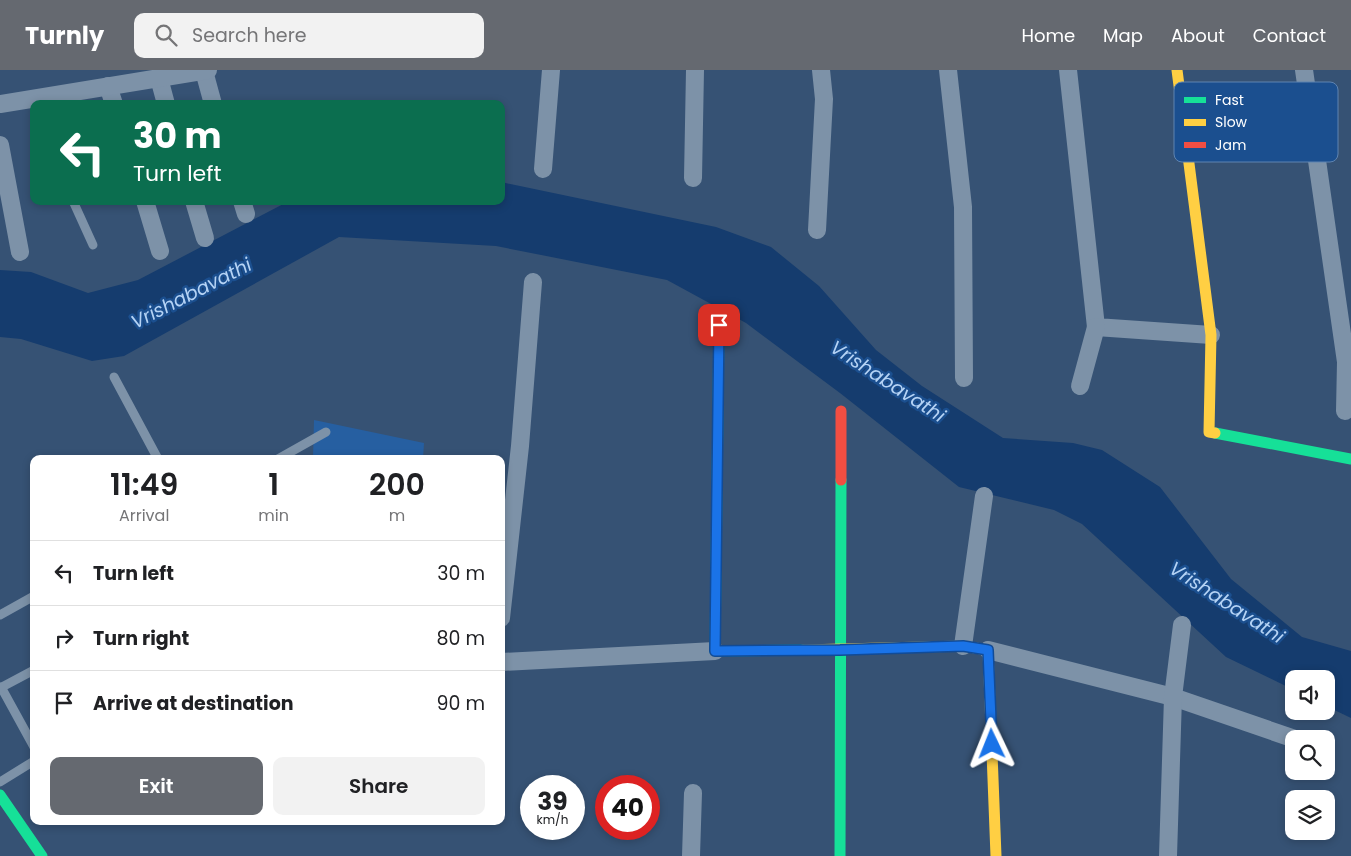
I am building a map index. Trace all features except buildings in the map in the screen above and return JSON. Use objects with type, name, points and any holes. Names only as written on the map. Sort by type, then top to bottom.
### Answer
[{"type":"main road","points":[[1189,162],[1211,335],[1209,432],[1351,459]]},
{"type":"main road","points":[[719,325],[715,651],[840,650],[963,646],[988,650],[996,856]]},
{"type":"main road","points":[[840,856],[841,411]]},
{"type":"main road","points":[[0,795],[42,856]]},
{"type":"street","points":[[42,100],[108,86],[206,70],[212,100]]},
{"type":"street","points":[[543,169],[551,70]]},
{"type":"street","points":[[693,178],[695,70]]},
{"type":"street","points":[[817,230],[824,99],[821,70]]},
{"type":"street","points":[[948,70],[963,207],[964,378]]},
{"type":"street","points":[[1068,70],[1096,327],[1080,386]]},
{"type":"street","points":[[159,78],[165,100]]},
{"type":"street","points":[[108,86],[113,100]]},
{"type":"street","points":[[0,104],[30,101]]},
{"type":"street","points":[[0,144],[20,252]]},
{"type":"street","points":[[1317,162],[1346,362],[1345,412]]},
{"type":"street","points":[[145,205],[160,251]]},
{"type":"street","points":[[195,205],[205,238]]},
{"type":"street","points":[[505,582],[520,446],[534,282]]},
{"type":"street","points":[[1096,327],[1211,335]]},
{"type":"street","points":[[963,646],[984,496]]},
{"type":"street","points":[[1168,856],[1173,697],[1182,625]]},
{"type":"street","points":[[988,650],[1173,697],[1285,736]]},
{"type":"street","points":[[505,662],[715,651]]},
{"type":"street","points":[[691,856],[693,793]]},
{"type":"lane","points":[[75,205],[93,245]]},
{"type":"lane","points":[[114,377],[156,455]]},
{"type":"lane","points":[[285,455],[326,432]]},
{"type":"lane","points":[[0,615],[30,598]]},
{"type":"lane","points":[[30,672],[0,688],[30,740]]},
{"type":"lane","points":[[0,782],[30,763]]},
{"type":"shaded area","points":[[314,420],[424,443],[423,455],[313,455]]},
{"type":"water","name":"Vrishabavathi","points":[[505,183],[716,227],[771,247],[819,286],[876,350],[922,386],[1003,438],[1073,443],[1102,450],[1160,487],[1231,579],[1302,637],[1351,651],[1351,718],[1335,710],[1335,670],[1285,670],[1285,686],[1226,657],[1082,524],[1054,510],[959,487],[840,393],[746,323],[667,280],[496,246],[339,237],[124,356],[92,361],[21,339],[0,337],[0,270],[31,272],[88,293],[138,280],[281,205],[505,205]]},
{"type":"traffic: fast","points":[[719,325],[715,651],[803,650]]},
{"type":"traffic: fast","points":[[1215,433],[1351,459]]},
{"type":"traffic: fast","points":[[840,856],[841,480]]},
{"type":"traffic: fast","points":[[0,795],[42,856]]},
{"type":"traffic: slow","points":[[1177,70],[1179,82]]},
{"type":"traffic: slow","points":[[1189,162],[1211,335],[1209,432],[1215,433]]},
{"type":"traffic: slow","points":[[803,650],[963,646],[988,650],[996,856]]},
{"type":"traffic: jam","points":[[841,411],[841,480]]},
{"type":"route","points":[[719,325],[715,651],[840,650],[963,646],[988,650],[992,744]]}]
